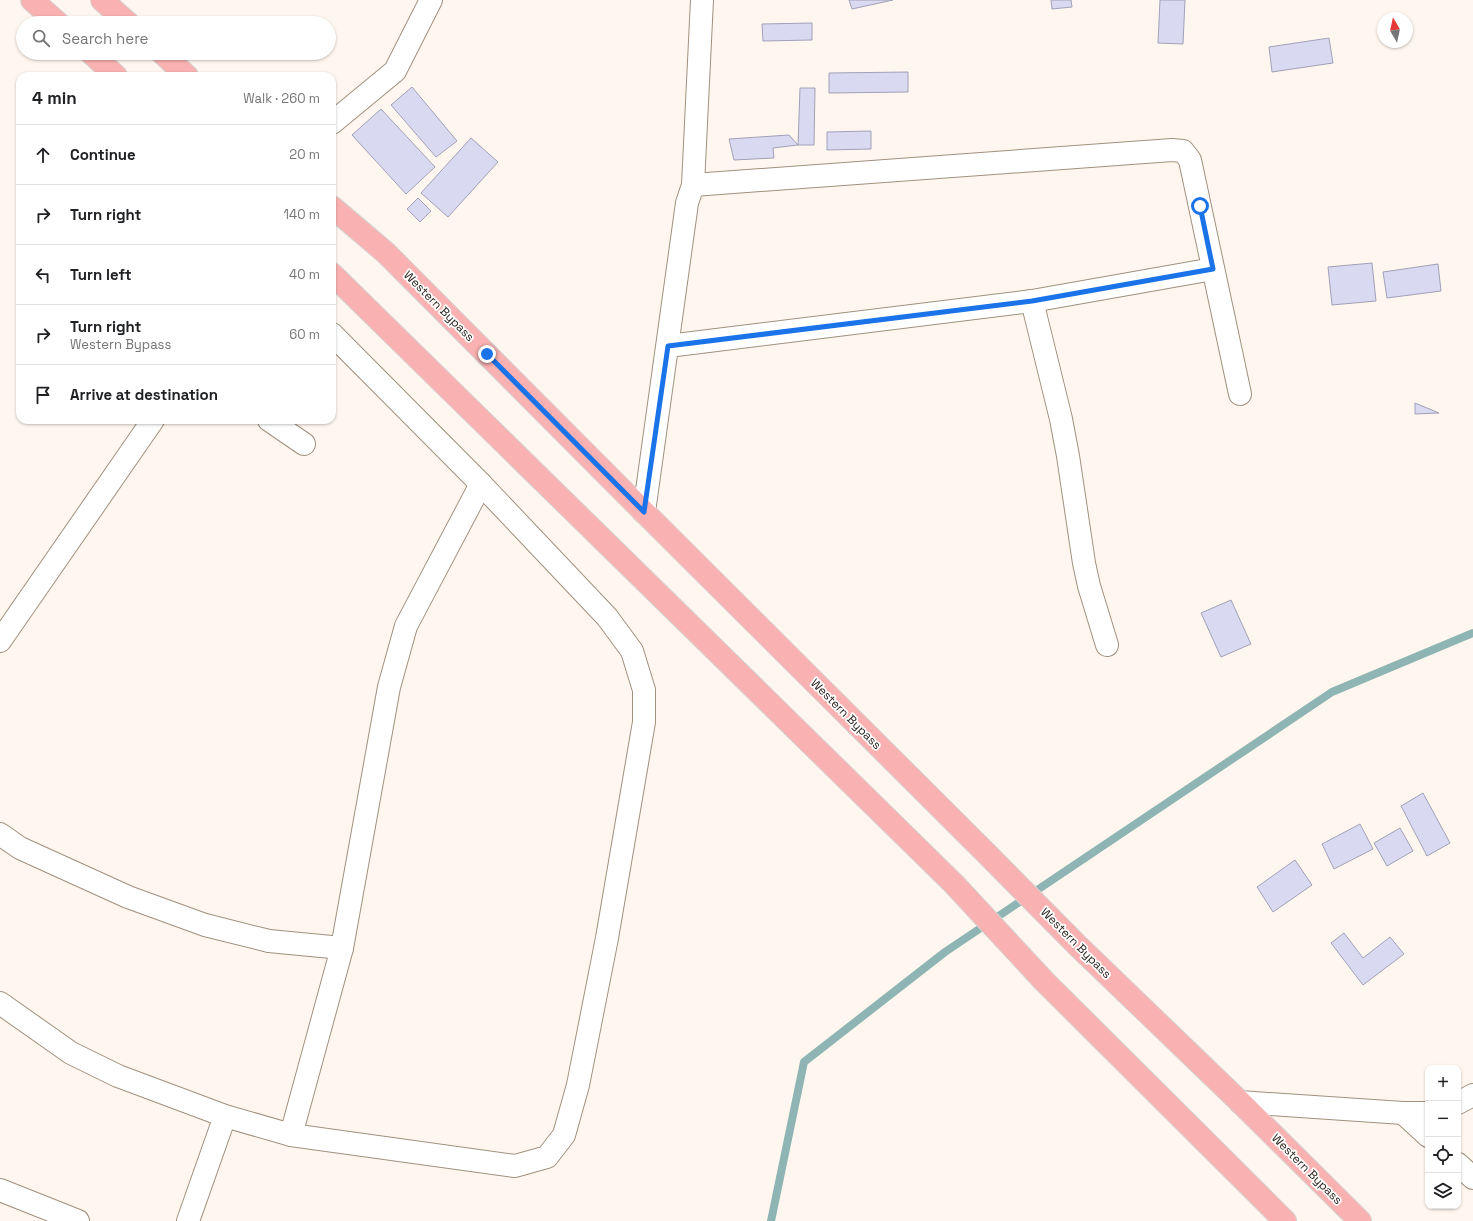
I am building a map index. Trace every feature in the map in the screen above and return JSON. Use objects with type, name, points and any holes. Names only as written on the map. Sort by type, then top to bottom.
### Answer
[{"type":"main road","points":[[32,0],[50,16]]},
{"type":"main road","points":[[102,0],[120,16]]},
{"type":"main road","points":[[99,60],[112,72]]},
{"type":"main road","points":[[169,60],[182,72]]},
{"type":"main road","name":"Western Bypass","points":[[336,210],[386,253],[988,854],[1078,946],[1240,1102],[1360,1221]]},
{"type":"main road","points":[[336,278],[954,884],[1044,981],[1285,1221]]},
{"type":"street","points":[[336,120],[395,71],[431,0]]},
{"type":"street","points":[[644,512],[687,203],[693,185],[702,0]]},
{"type":"street","points":[[693,185],[1172,150],[1184,152],[1190,160],[1240,394]]},
{"type":"street","points":[[668,346],[1032,301],[1213,269]]},
{"type":"street","points":[[1032,301],[1061,419],[1089,586],[1107,645]]},
{"type":"street","points":[[0,1003],[71,1054],[118,1076],[225,1116],[291,1135],[514,1166],[547,1157],[564,1135],[578,1085],[607,938],[644,722],[644,690],[632,651],[607,617],[481,484],[336,338]]},
{"type":"street","points":[[0,641],[150,424]]},
{"type":"street","points":[[275,424],[304,444]]},
{"type":"street","points":[[291,1135],[342,948],[389,688],[406,626],[481,484]]},
{"type":"street","points":[[0,834],[20,848],[128,897],[205,925],[269,941],[342,948]]},
{"type":"street","points":[[1461,1101],[1473,1095]]},
{"type":"street","points":[[1240,1102],[1403,1113],[1425,1113]]},
{"type":"street","points":[[1403,1113],[1425,1133]]},
{"type":"street","points":[[188,1221],[225,1116]]},
{"type":"street","points":[[1461,1167],[1473,1178]]},
{"type":"street","points":[[0,1190],[78,1221]]},
{"type":"building","points":[[849,0],[893,0],[852,9]]},
{"type":"building","points":[[1051,0],[1071,0],[1072,7],[1052,9]]},
{"type":"building","points":[[1160,0],[1185,0],[1183,44],[1158,43]]},
{"type":"building","points":[[812,23],[812,40],[763,41],[762,24]]},
{"type":"building","points":[[1329,38],[1333,63],[1272,72],[1269,47]]},
{"type":"building","points":[[908,72],[908,92],[829,93],[829,73]]},
{"type":"building","points":[[412,87],[457,141],[436,157],[391,105]]},
{"type":"building","points":[[800,88],[815,88],[814,145],[798,145]]},
{"type":"building","points":[[381,109],[435,167],[406,194],[352,135]]},
{"type":"building","points":[[871,131],[871,149],[827,150],[827,132]]},
{"type":"building","points":[[789,135],[798,145],[773,148],[774,158],[734,160],[729,139]]},
{"type":"building","points":[[471,138],[498,162],[448,217],[421,193]]},
{"type":"building","points":[[418,198],[431,211],[420,222],[407,209]]},
{"type":"building","points":[[1372,263],[1376,301],[1332,305],[1328,267]]},
{"type":"building","points":[[1438,264],[1441,291],[1387,298],[1383,272]]},
{"type":"building","points":[[1415,403],[1439,413],[1415,414]]},
{"type":"building","points":[[1231,600],[1251,644],[1221,657],[1201,613]]},
{"type":"building","points":[[1423,793],[1450,843],[1427,856],[1401,806]]},
{"type":"building","points":[[1360,824],[1373,849],[1334,869],[1322,844]]},
{"type":"building","points":[[1400,828],[1413,851],[1387,866],[1374,843]]},
{"type":"building","points":[[1295,860],[1312,885],[1273,912],[1257,887]]},
{"type":"building","points":[[1344,933],[1363,958],[1390,937],[1404,954],[1363,985],[1331,943]]},
{"type":"waterway","points":[[771,1221],[804,1062],[945,952],[1332,692],[1473,633]]},
{"type":"route","points":[[487,354],[644,512],[668,346],[1032,301],[1213,269],[1200,206]]}]
